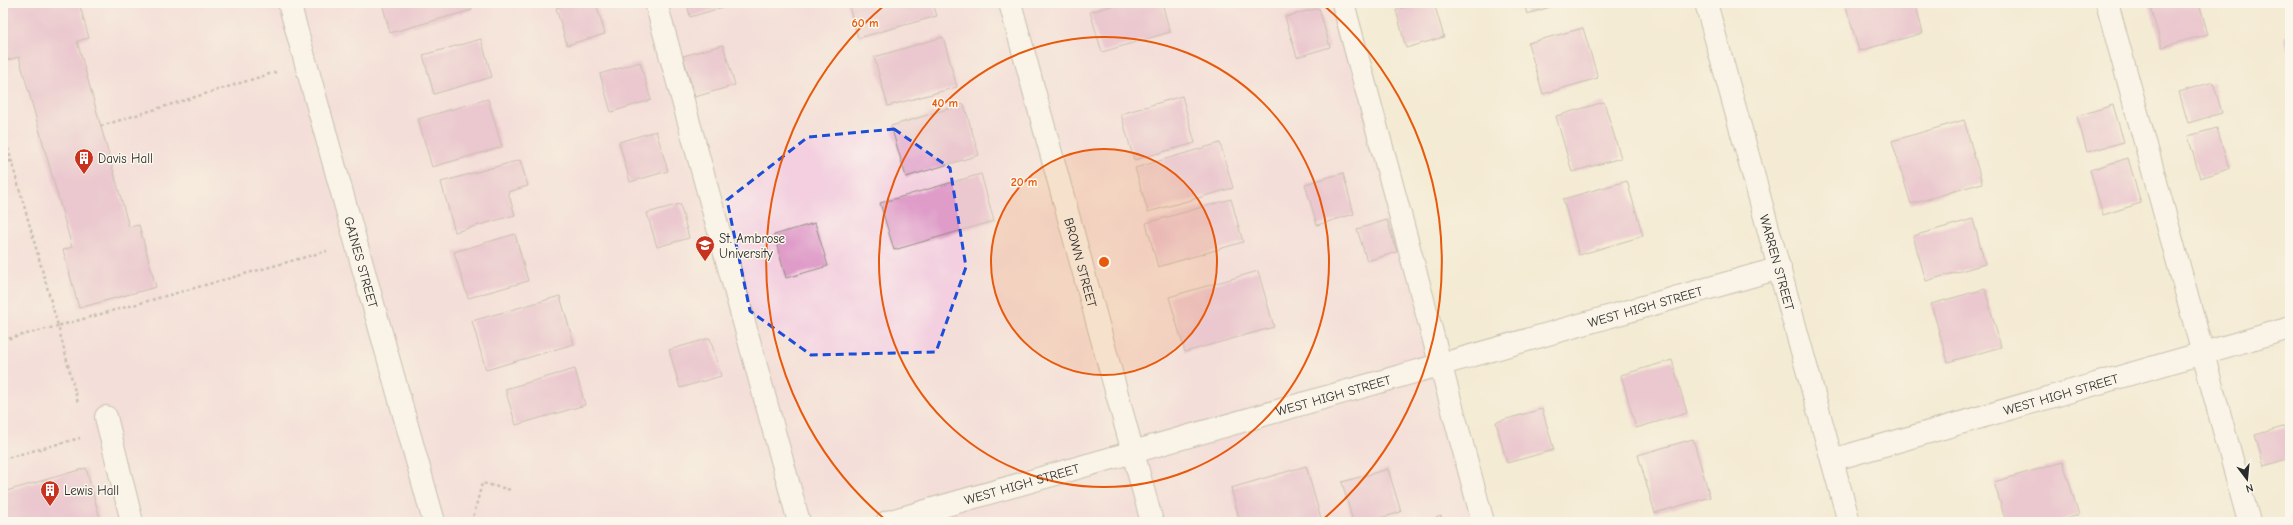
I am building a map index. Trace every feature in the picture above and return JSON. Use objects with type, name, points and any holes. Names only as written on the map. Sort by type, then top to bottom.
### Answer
[{"type":"street","name":"GAINES STREET","points":[[289,3],[434,522]]},
{"type":"street","points":[[656,3],[799,522]]},
{"type":"street","name":"BROWN STREET","points":[[1010,3],[1152,522]]},
{"type":"street","points":[[1343,3],[1483,522]]},
{"type":"street","name":"WARREN STREET","points":[[1706,3],[1849,522]]},
{"type":"street","points":[[2107,3],[2249,522]]},
{"type":"street","name":"WEST HIGH STREET","points":[[887,522],[1441,363],[1780,268]]},
{"type":"street","name":"WEST HIGH STREET","points":[[1832,460],[2290,328]]},
{"type":"street","points":[[106,417],[132,522]]},
{"type":"path","points":[[101,126],[281,70]]},
{"type":"path","points":[[3,131],[58,326],[78,406]]},
{"type":"path","points":[[3,165],[11,160]]},
{"type":"path","points":[[3,340],[332,250]]},
{"type":"path","points":[[3,459],[86,436]]},
{"type":"path","points":[[472,522],[482,483],[511,490]]},
{"type":"highlighted area","points":[[894,129],[950,168],[966,267],[936,352],[811,355],[750,311],[727,200],[808,137]]},
{"type":"shaded area","name":"St. Ambrose University","points":[[3,3],[1338,3],[1477,522],[3,522]]},
{"type":"building","name":"Davis Hall","points":[[3,3],[79,3],[89,38],[77,41],[129,227],[139,225],[156,287],[79,308],[63,250],[72,247],[19,57],[8,60],[3,42]]},
{"type":"building","points":[[382,3],[470,3],[472,10],[390,33]]},
{"type":"building","points":[[574,3],[596,3],[605,34],[567,45],[556,8]]},
{"type":"building","points":[[687,3],[730,3],[730,5],[690,17]]},
{"type":"building","points":[[848,3],[933,3],[937,16],[858,38]]},
{"type":"building","points":[[1075,3],[1088,3],[1076,7]]},
{"type":"building","points":[[1121,3],[1162,3],[1170,32],[1102,52],[1090,12]]},
{"type":"building","points":[[1421,3],[1434,3],[1444,37],[1406,48],[1396,10]]},
{"type":"building","points":[[1524,3],[1563,3],[1527,14]]},
{"type":"building","points":[[1845,3],[1915,3],[1923,33],[1859,51]]},
{"type":"building","points":[[2149,3],[2199,3],[2208,34],[2162,47]]},
{"type":"building","points":[[1319,8],[1330,47],[1297,57],[1285,17]]},
{"type":"building","points":[[1583,28],[1598,78],[1543,94],[1528,43]]},
{"type":"building","points":[[2290,36],[2290,57],[2284,38]]},
{"type":"building","points":[[943,37],[957,87],[888,106],[874,57]]},
{"type":"building","points":[[481,39],[492,77],[434,94],[423,55]]},
{"type":"building","points":[[723,45],[735,85],[695,97],[683,56]]},
{"type":"building","points":[[640,62],[651,100],[611,112],[600,74]]},
{"type":"building","points":[[2213,82],[2222,113],[2188,123],[2179,92]]},
{"type":"building","points":[[1182,96],[1195,143],[1134,160],[1121,114]]},
{"type":"building","points":[[488,99],[502,147],[432,167],[418,119]]},
{"type":"building","points":[[1604,102],[1621,158],[1572,172],[1556,116]]},
{"type":"building","points":[[964,104],[979,155],[906,177],[891,126]]},
{"type":"building","points":[[2113,105],[2124,142],[2087,152],[2077,116]]},
{"type":"building","points":[[1964,120],[1982,183],[1911,204],[1892,141]]},
{"type":"building","points":[[2217,128],[2229,169],[2200,178],[2188,136]]},
{"type":"building","points":[[656,131],[668,171],[630,182],[619,142]]},
{"type":"building","points":[[1220,143],[1233,188],[1148,212],[1135,168]]},
{"type":"building","points":[[2128,158],[2141,203],[2103,215],[2090,170]]},
{"type":"building","points":[[520,160],[528,186],[508,192],[515,215],[455,232],[441,182]]},
{"type":"building","points":[[1343,173],[1354,214],[1317,225],[1305,184]]},
{"type":"building","points":[[981,174],[994,221],[894,250],[880,203]]},
{"type":"building","points":[[1627,181],[1643,236],[1579,255],[1563,199]]},
{"type":"building","points":[[1231,199],[1243,242],[1158,267],[1146,223]]},
{"type":"building","points":[[680,204],[689,238],[657,247],[647,213]]},
{"type":"building","points":[[1973,219],[1985,264],[1926,281],[1913,236]]},
{"type":"building","points":[[1387,220],[1397,252],[1367,261],[1357,229]]},
{"type":"building","points":[[815,223],[828,266],[786,278],[774,235]]},
{"type":"building","points":[[515,234],[528,281],[468,298],[454,252]]},
{"type":"building","points":[[1258,271],[1274,327],[1185,352],[1169,297]]},
{"type":"building","points":[[1985,289],[2001,347],[1948,362],[1931,304]]},
{"type":"building","points":[[560,296],[574,344],[486,370],[472,321]]},
{"type":"building","points":[[710,338],[721,376],[680,388],[669,350]]},
{"type":"building","points":[[1672,360],[1687,413],[1636,428],[1621,375]]},
{"type":"building","points":[[575,369],[585,405],[516,425],[505,389]]},
{"type":"building","points":[[1542,409],[1554,450],[1507,463],[1496,422]]},
{"type":"building","points":[[2290,425],[2290,458],[2264,466],[2255,435]]},
{"type":"building","points":[[1693,439],[1710,497],[1655,513],[1638,455]]},
{"type":"building","points":[[2063,462],[2079,515],[2055,522],[2006,522],[1994,482]]},
{"type":"building","points":[[1306,466],[1322,522],[1240,522],[1231,488]]},
{"type":"building","name":"Lewis Hall","points":[[86,468],[101,522],[3,522],[3,492]]},
{"type":"building","points":[[1388,469],[1401,512],[1367,522],[1353,522],[1342,482]]},
{"type":"building","points":[[1441,516],[1443,522],[1423,522]]},
{"type":"place","name":"Davis Hall","points":[[84,175]]},
{"type":"place","name":"St. Ambrose University","points":[[705,262]]},
{"type":"place","name":"Lewis Hall","points":[[50,507]]}]
